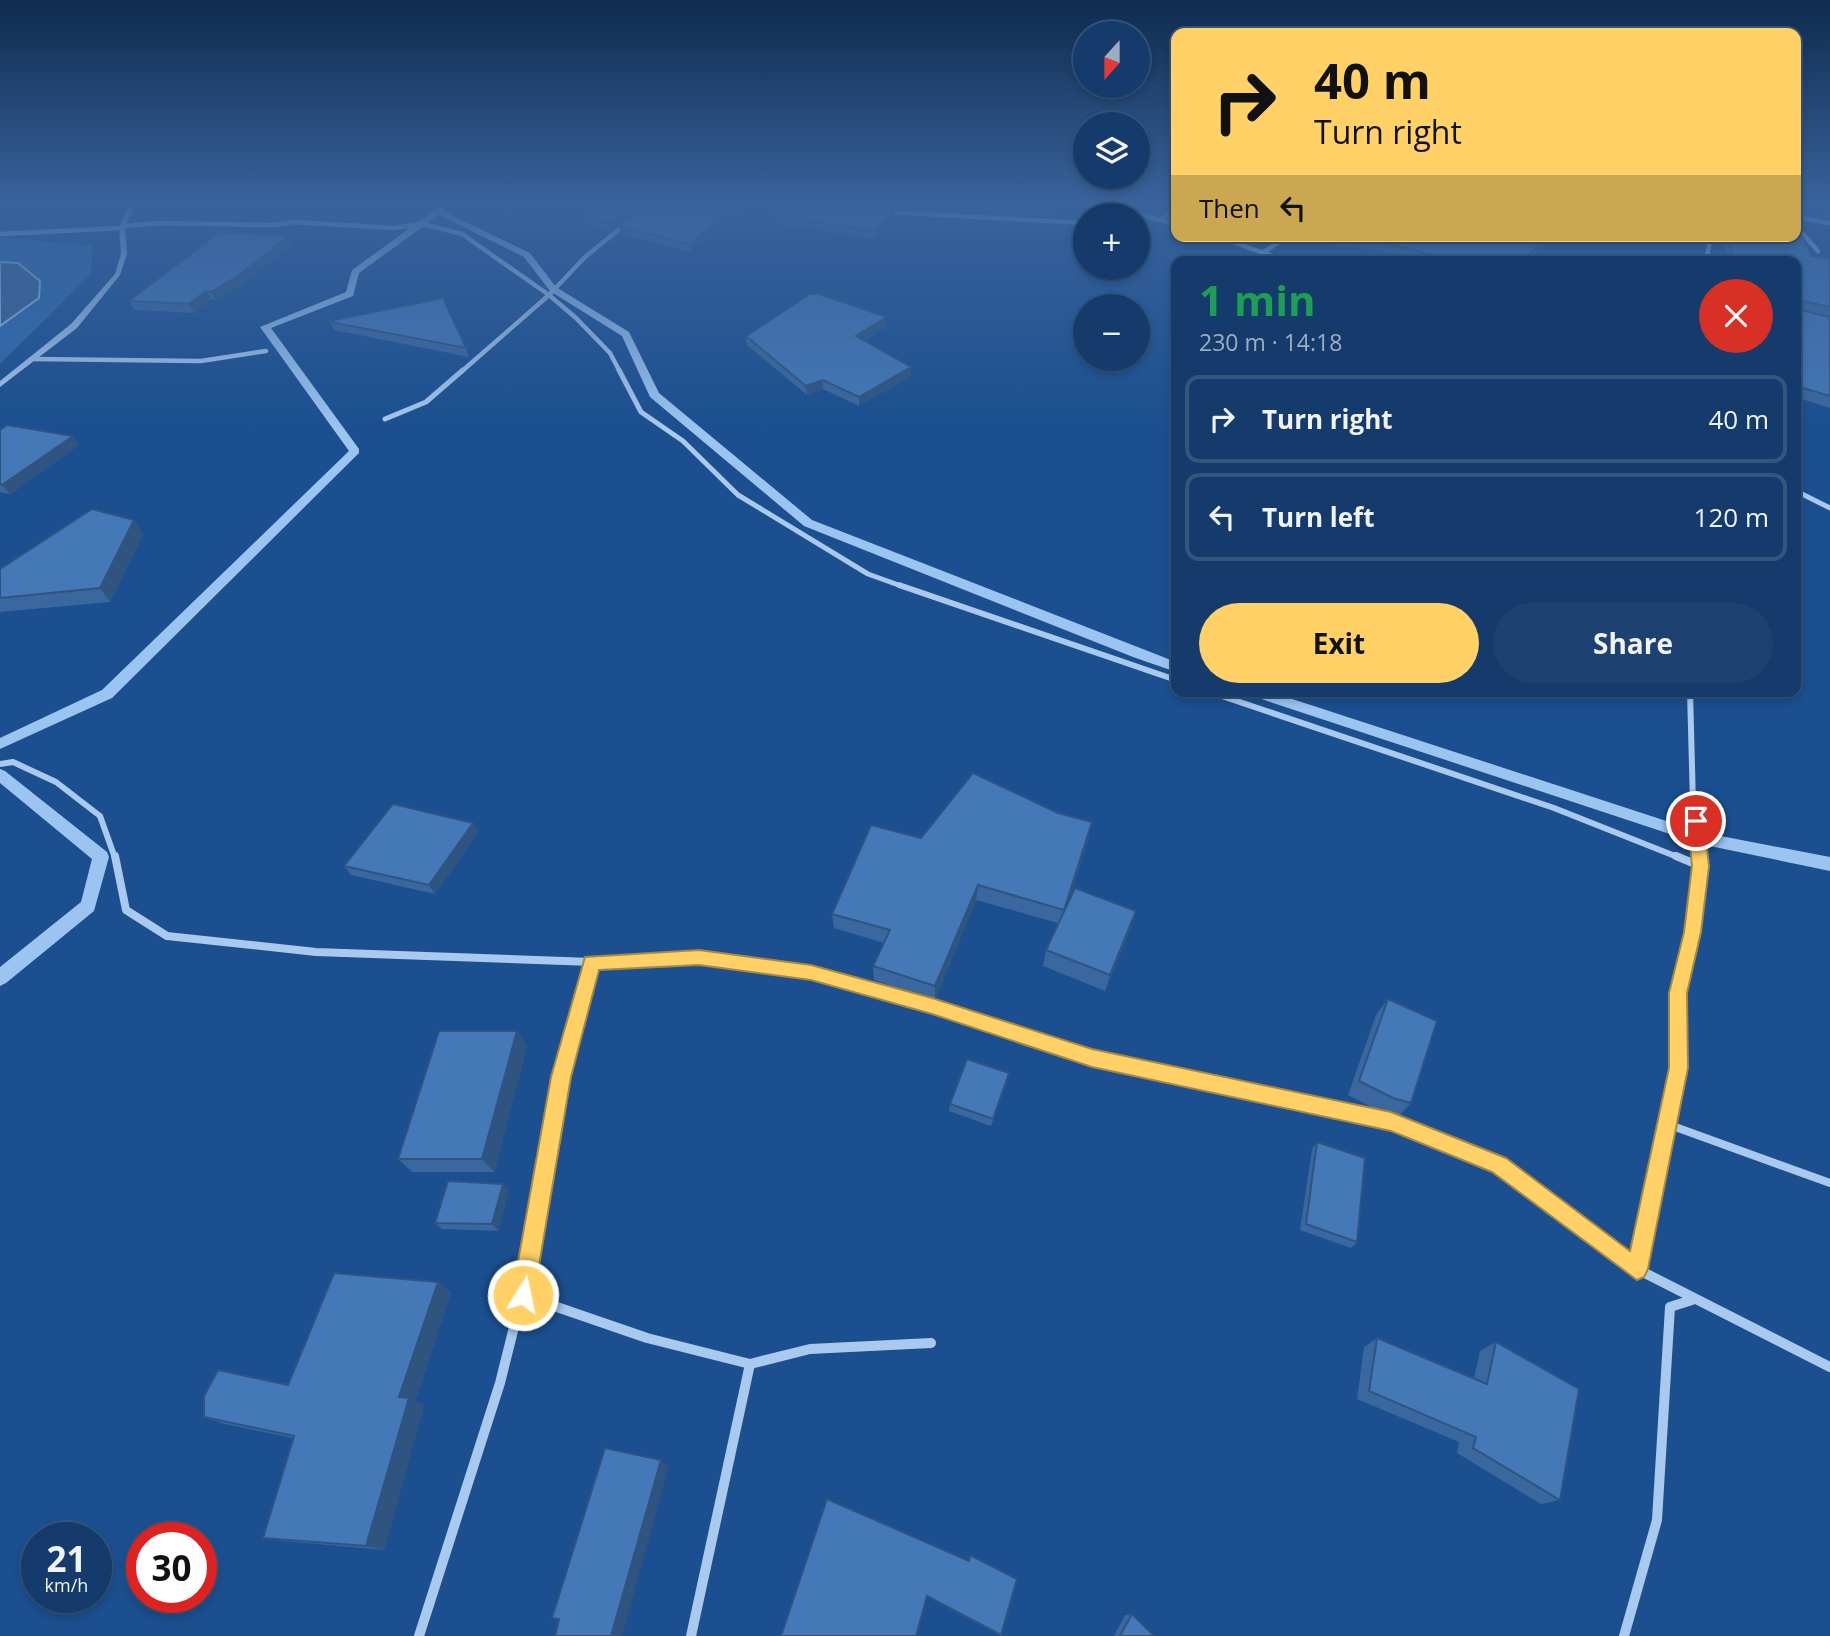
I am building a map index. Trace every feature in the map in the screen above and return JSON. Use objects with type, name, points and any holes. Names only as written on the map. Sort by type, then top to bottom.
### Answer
[{"type":"street","points":[[0,385],[74,326],[115,277]]},
{"type":"street","points":[[524,277],[549,295],[610,353],[641,412],[683,441],[738,495],[792,530],[868,574],[1171,678]]},
{"type":"street","points":[[385,419],[426,401],[549,295],[561,277]]},
{"type":"street","points":[[33,359],[190,361],[265,351]]},
{"type":"street","points":[[1801,494],[1830,508]]},
{"type":"street","points":[[1225,697],[1554,807],[1700,866]]},
{"type":"street","points":[[1637,1269],[1679,1068],[1678,993],[1692,932],[1700,866],[1700,838],[1693,804],[1690,697]]},
{"type":"street","points":[[0,764],[13,762],[56,782],[100,816],[118,865],[126,910],[167,936],[316,952],[592,962],[699,957],[811,972],[932,1006],[1092,1058],[1391,1121],[1499,1165],[1637,1269],[1692,1300],[1830,1367]]},
{"type":"street","points":[[419,1636],[500,1383],[523,1295],[561,1077],[592,962]]},
{"type":"street","points":[[1667,1124],[1830,1183]]},
{"type":"street","points":[[523,1295],[647,1338],[750,1364],[810,1349],[932,1343]]},
{"type":"street","points":[[1624,1636],[1657,1520],[1670,1307],[1692,1300]]},
{"type":"street","points":[[691,1636],[750,1364]]},
{"type":"shaded area","points":[[0,277],[36,277],[40,281],[39,298],[0,326]]},
{"type":"shaded area","points":[[27,277],[88,277],[0,364],[0,326],[38,298]]},
{"type":"building","points":[[160,277],[235,277],[211,292],[206,291],[189,304],[129,301]]},
{"type":"building","points":[[1801,277],[1830,277],[1830,307],[1801,302]]},
{"type":"building","points":[[810,294],[819,294],[887,317],[856,336],[911,367],[859,397],[823,380],[806,386],[746,336]]},
{"type":"building","points":[[443,298],[466,348],[330,322],[330,321]]},
{"type":"building","points":[[1801,310],[1830,317],[1830,396],[1801,387]]},
{"type":"building","points":[[7,425],[73,436],[2,485],[0,430]]},
{"type":"building","points":[[92,509],[134,520],[100,588],[0,598],[0,569]]},
{"type":"building","points":[[973,773],[1058,813],[1092,822],[1064,910],[978,885],[935,986],[873,966],[890,930],[832,914],[871,825],[921,838]]},
{"type":"building","points":[[393,804],[473,823],[429,885],[344,866]]},
{"type":"building","points":[[1075,888],[1136,911],[1110,975],[1046,950]]},
{"type":"building","points":[[1388,999],[1437,1021],[1411,1103],[1393,1098],[1359,1081]]},
{"type":"building","points":[[439,1031],[517,1031],[482,1159],[398,1159]]},
{"type":"building","points":[[967,1059],[1009,1073],[993,1119],[950,1104]]},
{"type":"building","points":[[1317,1142],[1365,1158],[1357,1242],[1306,1224]]},
{"type":"building","points":[[448,1181],[503,1184],[492,1224],[435,1223]]},
{"type":"building","points":[[334,1273],[438,1282],[399,1397],[409,1398],[366,1546],[263,1538],[294,1436],[204,1417],[204,1396],[218,1370],[288,1385]]},
{"type":"building","points":[[1377,1338],[1487,1384],[1496,1342],[1579,1389],[1560,1500],[1473,1448],[1476,1437],[1369,1391]]},
{"type":"building","points":[[605,1448],[661,1460],[611,1636],[555,1636],[559,1619],[552,1618]]},
{"type":"building","points":[[827,1499],[969,1561],[970,1555],[1017,1579],[1001,1635],[927,1596],[916,1636],[781,1636]]},
{"type":"building","points":[[1132,1614],[1154,1636],[1120,1636]]},
{"type":"waterway","points":[[0,744],[107,694],[355,451],[265,327],[350,294],[354,277]]},
{"type":"waterway","points":[[544,277],[553,289],[626,334],[654,395],[808,523],[1171,665]]},
{"type":"waterway","points":[[1269,697],[1700,838],[1830,864]]},
{"type":"waterway","points":[[0,775],[101,857],[88,906],[0,978]]},
{"type":"route","points":[[523,1295],[561,1077],[592,962],[699,957],[811,972],[932,1006],[1092,1058],[1391,1121],[1499,1165],[1637,1269],[1679,1068],[1678,993],[1692,932],[1700,866],[1700,838],[1696,821]]}]
